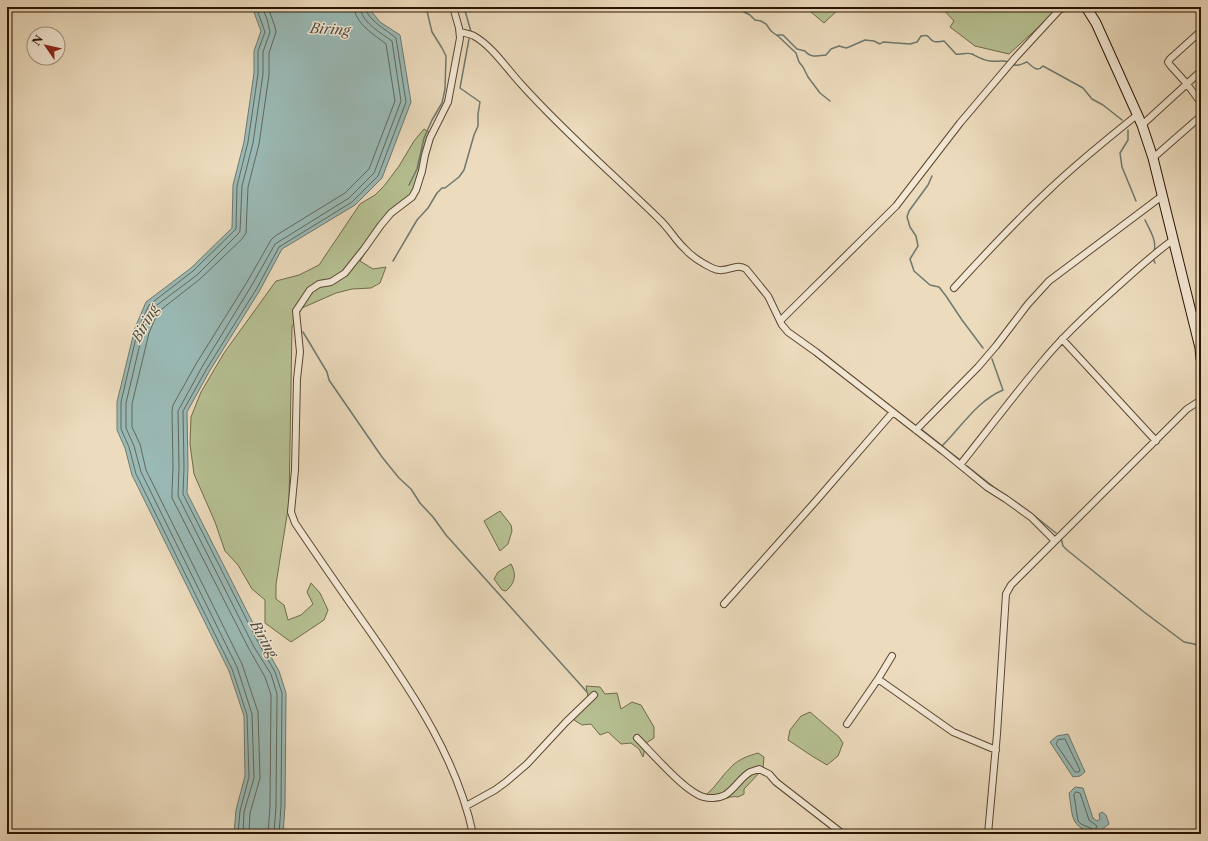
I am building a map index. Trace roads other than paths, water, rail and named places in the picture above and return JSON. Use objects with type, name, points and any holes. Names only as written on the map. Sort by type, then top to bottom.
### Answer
[{"type":"street","points":[[453,7],[460,32],[459,48],[448,102],[430,138],[416,190],[412,197],[391,213],[345,273],[331,282],[319,284],[310,290],[296,311],[300,352],[297,379],[295,470],[291,512],[295,523],[386,655],[425,715],[451,767],[466,806],[473,834]]},
{"type":"street","points":[[780,321],[896,206],[960,123],[1015,58],[1062,7]]},
{"type":"street","points":[[1086,7],[1096,23],[1142,125],[1153,158],[1200,348],[1201,359]]},
{"type":"street","points":[[1201,31],[1168,62],[1201,103]]},
{"type":"street","points":[[460,32],[474,36],[489,48],[533,98],[661,221],[685,250],[719,271],[725,271],[737,266],[742,266],[746,269],[768,296],[780,321],[788,332],[816,352],[987,487],[1031,517],[1055,541]]},
{"type":"street","points":[[1142,125],[1201,71]]},
{"type":"street","points":[[954,288],[983,256],[1050,189],[1137,115]]},
{"type":"street","points":[[1153,158],[1201,116]]},
{"type":"street","points":[[916,430],[978,367],[1028,304],[1049,281],[1162,196]]},
{"type":"street","points":[[960,465],[1041,362],[1062,339],[1140,267],[1173,240]]},
{"type":"street","points":[[1062,339],[1156,441]]},
{"type":"street","points":[[988,834],[996,750],[1006,594],[1011,585],[1055,541],[1188,409],[1201,400]]},
{"type":"street","points":[[724,604],[893,412]]},
{"type":"street","points":[[847,724],[892,656]]},
{"type":"street","points":[[878,679],[953,732],[996,750]]},
{"type":"street","points":[[466,806],[495,790],[511,778],[527,764],[566,722],[594,695]]},
{"type":"street","points":[[637,738],[684,785],[703,797],[718,798],[735,787],[750,772],[759,769],[769,774],[776,782],[843,834]]},
{"type":"water","name":"Biring","points":[[252,7],[368,7],[380,22],[400,35],[411,102],[382,178],[355,205],[282,249],[260,290],[209,372],[187,412],[187,493],[263,643],[279,671],[286,693],[285,806],[283,834],[234,834],[236,810],[245,776],[244,716],[229,671],[132,475],[125,448],[117,430],[117,402],[135,328],[146,302],[191,268],[232,228],[233,185],[244,142],[254,73],[254,51],[261,31]]},
{"type":"water","points":[[1068,734],[1085,772],[1080,776],[1073,777],[1050,742],[1057,736]]},
{"type":"water","points":[[1075,787],[1083,788],[1093,818],[1097,821],[1100,819],[1099,814],[1102,812],[1106,815],[1109,824],[1096,834],[1081,828],[1074,820],[1069,793]]},
{"type":"waterway","points":[[409,185],[417,169],[424,138],[442,103],[445,89],[446,56],[432,32],[426,7]]},
{"type":"waterway","points":[[464,7],[471,32]]},
{"type":"waterway","points":[[734,7],[750,15],[755,20],[766,24],[771,31],[796,53],[799,62],[808,77],[820,93],[830,101]]},
{"type":"waterway","points":[[777,35],[783,35],[797,49],[805,51],[812,56],[826,55],[831,49],[839,46],[846,48],[865,40],[874,41],[880,44],[883,42],[910,44],[917,42],[921,36],[928,36],[934,42],[944,41],[956,54],[970,53],[987,61],[1009,62]]},
{"type":"waterway","points":[[393,261],[417,220],[428,208],[437,193],[459,177],[464,170],[478,126],[480,102],[460,88],[469,39]]},
{"type":"waterway","points":[[1012,64],[1018,65],[1027,62],[1037,69],[1043,66],[1083,88],[1092,99],[1103,105],[1122,120]]},
{"type":"waterway","points":[[1128,130],[1128,140],[1120,153],[1122,167],[1136,201]]},
{"type":"waterway","points":[[932,176],[928,185],[909,211],[907,217],[910,227],[916,236],[918,246],[910,259],[914,271],[930,285],[939,287],[983,348]]},
{"type":"waterway","points":[[1145,220],[1155,243],[1154,252]]},
{"type":"waterway","points":[[1153,258],[1155,263]]},
{"type":"waterway","points":[[303,332],[327,372],[329,380],[382,457],[399,478],[411,489],[420,503],[433,517],[446,535],[587,692]]},
{"type":"waterway","points":[[959,459],[942,446],[978,407],[1003,390],[992,359]]},
{"type":"waterway","points":[[921,429],[941,445]]},
{"type":"waterway","points":[[967,466],[1000,492]]},
{"type":"waterway","points":[[1010,498],[1056,533]]},
{"type":"waterway","points":[[1061,538],[1063,546],[1067,550],[1144,612],[1184,642],[1201,647]]}]
